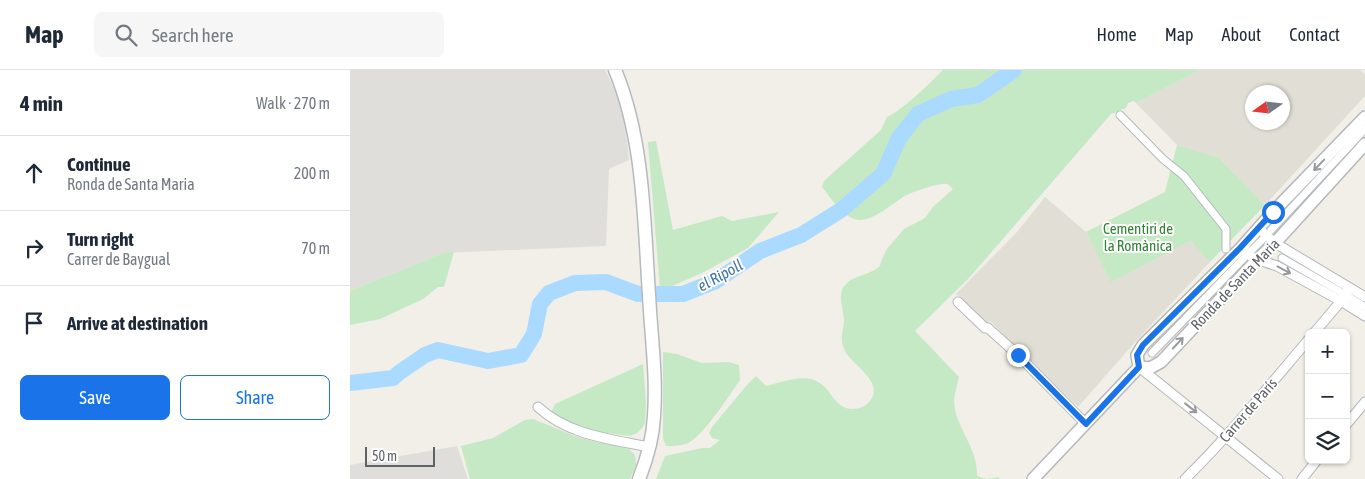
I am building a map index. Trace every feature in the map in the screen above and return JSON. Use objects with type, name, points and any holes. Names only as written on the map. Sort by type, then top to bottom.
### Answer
[{"type":"main road","points":[[615,70],[633,126],[637,151],[644,224],[655,392],[654,418],[649,447],[639,479]]},
{"type":"street","points":[[1120,115],[1184,176],[1226,229],[1226,249]]},
{"type":"street","name":"Ronda de Santa Maria","points":[[1365,118],[1266,236],[1248,254],[1161,362],[1150,368],[1139,367],[1137,355],[1143,345],[1248,254],[1365,144]]},
{"type":"street","name":"Ronda de Santa Maria","points":[[1271,230],[1365,129]]},
{"type":"street","points":[[1266,236],[1346,295],[1365,316]]},
{"type":"street","points":[[1146,348],[1154,356],[1248,254],[1346,295],[1365,297]]},
{"type":"street","points":[[1282,258],[1365,307]]},
{"type":"street","points":[[1317,329],[1346,295]]},
{"type":"street","points":[[958,302],[985,328],[988,328],[1018,355],[1086,424]]},
{"type":"street","name":"Carrer de París","points":[[1185,479],[1226,436],[1305,344]]},
{"type":"street","points":[[1033,479],[1139,367],[1278,479]]},
{"type":"street","points":[[1350,420],[1365,402]]},
{"type":"street","points":[[538,407],[556,421],[579,432],[649,447]]},
{"type":"street","points":[[1302,479],[1314,464]]},
{"type":"shaded area","points":[[350,70],[605,70],[618,97],[626,132],[629,160],[609,169],[606,246],[443,253],[350,291]]},
{"type":"shaded area","points":[[1200,70],[1360,70],[1365,74],[1365,96],[1265,205],[1218,157],[1177,145],[1136,103]]},
{"type":"shaded area","points":[[1045,197],[1086,232],[1111,281],[1190,241],[1210,262],[1136,341],[1078,407],[990,321],[987,324],[956,294],[1017,232]]},
{"type":"shaded area","points":[[457,446],[468,479],[350,479],[350,465]]},
{"type":"green space","points":[[943,70],[1200,70],[1136,103],[1134,101],[1128,103],[1126,108],[1111,114],[969,278],[915,331],[959,377],[954,400],[956,414],[974,456],[977,476],[986,479],[656,479],[665,456],[710,448],[720,440],[712,438],[709,433],[712,427],[756,376],[766,386],[792,380],[812,379],[823,385],[841,406],[847,408],[860,408],[870,401],[874,394],[871,381],[845,351],[842,343],[844,321],[841,292],[851,280],[880,266],[887,249],[904,229],[925,218],[933,207],[953,189],[948,184],[925,188],[903,197],[870,218],[859,220],[843,212],[822,187],[824,181],[881,130],[887,117],[924,89]]},
{"type":"green space","points":[[656,141],[673,230],[722,216],[732,221],[779,212],[748,248],[702,273],[660,289],[648,142]]},
{"type":"green space","name":"Cementiri de la Romànica","points":[[1177,145],[1218,157],[1265,205],[1210,262],[1190,241],[1111,282],[1086,232],[1165,192]]},
{"type":"green space","points":[[454,252],[444,287],[438,287],[423,299],[380,319],[350,325],[350,291],[443,253]]},
{"type":"green space","points":[[663,352],[677,354],[702,363],[729,362],[739,365],[740,380],[710,422],[690,442],[681,445],[666,446],[663,438]]},
{"type":"green space","points":[[643,364],[646,403],[645,423],[637,433],[630,436],[592,431],[550,415],[555,404]]},
{"type":"green space","points":[[533,419],[575,436],[629,449],[635,455],[636,465],[630,479],[470,479],[461,446],[493,438],[525,420]]},
{"type":"waterway","name":"el Ripoll","points":[[350,383],[393,378],[425,355],[438,350],[488,361],[521,355],[534,334],[540,304],[549,293],[575,283],[606,282],[638,294],[683,294],[716,281],[760,251],[801,235],[841,210],[883,174],[899,138],[918,114],[951,99],[978,95],[1014,70]]},
{"type":"route","points":[[1018,355],[1086,424],[1139,367],[1137,355],[1143,345],[1240,248],[1273,212]]}]
